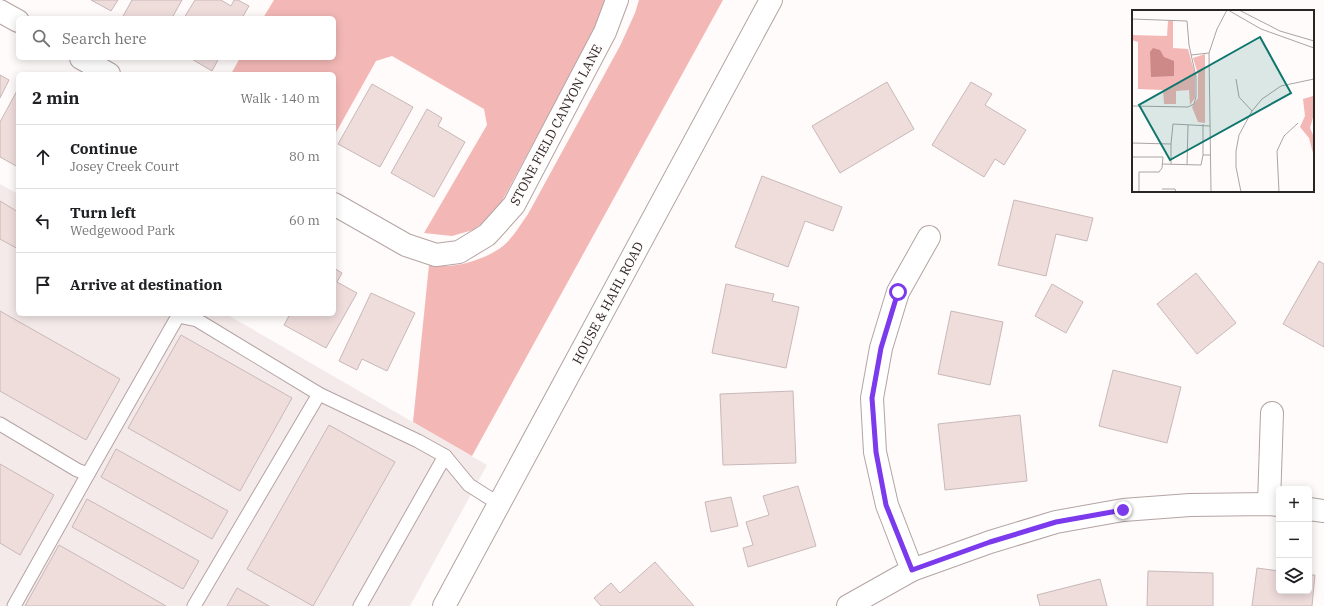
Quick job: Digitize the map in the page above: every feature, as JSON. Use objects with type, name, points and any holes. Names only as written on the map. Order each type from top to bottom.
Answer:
[{"type":"street","name":"STONE FIELD CANYON LANE","points":[[336,205],[406,245],[436,255],[459,252],[487,235],[514,205],[605,32],[617,0]]},
{"type":"street","name":"HOUSE & HAHL ROAD","points":[[444,606],[771,0]]},
{"type":"street","points":[[0,11],[16,20]]},
{"type":"street","points":[[84,60],[106,72]]},
{"type":"street","points":[[912,570],[886,505],[876,452],[872,398],[881,348],[898,292],[929,237]]},
{"type":"street","points":[[848,606],[912,570],[990,542],[1056,522],[1123,510],[1190,505],[1274,504],[1272,413]]},
{"type":"street","points":[[1312,509],[1324,511]]},
{"type":"lane","points":[[14,606],[178,316],[197,320],[319,394],[418,441],[445,456],[469,485],[499,504]]},
{"type":"lane","points":[[194,606],[319,394]]},
{"type":"lane","points":[[0,424],[77,470],[88,474]]},
{"type":"lane","points":[[360,606],[445,456]]},
{"type":"shaded area","points":[[274,0],[608,0],[589,40],[502,201],[490,218],[473,230],[452,236],[424,233],[487,125],[484,109],[392,56],[376,61],[336,132],[336,72],[232,72],[239,60],[336,60],[336,16],[264,16]]},
{"type":"shaded area","points":[[639,0],[723,0],[472,456],[413,422],[429,265],[448,266],[477,260],[491,254],[507,243],[528,214],[620,46],[635,13]]},
{"type":"shaded area","points":[[0,184],[16,193],[16,316],[229,316],[487,465],[410,606],[0,606]]},
{"type":"building","points":[[91,0],[118,0],[111,11]]},
{"type":"building","points":[[132,0],[182,0],[173,16],[123,16]]},
{"type":"building","points":[[195,0],[221,0],[231,6],[234,0],[238,0],[249,6],[243,16],[185,16]]},
{"type":"building","points":[[193,60],[218,60],[212,71]]},
{"type":"building","points":[[0,75],[9,80],[0,98]]},
{"type":"building","points":[[887,82],[914,129],[840,173],[812,126]]},
{"type":"building","points":[[971,82],[992,94],[985,105],[1026,130],[1004,165],[995,159],[984,177],[932,145]]},
{"type":"building","points":[[372,84],[413,107],[380,167],[338,144]]},
{"type":"building","points":[[16,93],[16,166],[0,157],[0,122]]},
{"type":"building","points":[[427,109],[442,118],[438,126],[465,142],[434,197],[391,173]]},
{"type":"building","points":[[762,176],[842,207],[833,231],[805,221],[788,267],[735,247]]},
{"type":"building","points":[[1014,200],[1093,218],[1087,241],[1056,234],[1046,276],[998,265]]},
{"type":"building","points":[[0,201],[16,211],[16,248],[0,239]]},
{"type":"building","points":[[1319,261],[1324,264],[1324,347],[1283,324]]},
{"type":"building","points":[[336,269],[342,273],[337,282],[357,293],[326,348],[284,325],[289,316],[336,316]]},
{"type":"building","points":[[1196,273],[1236,323],[1197,354],[1157,304]]},
{"type":"building","points":[[726,284],[774,294],[772,301],[799,307],[786,368],[712,353]]},
{"type":"building","points":[[1052,284],[1083,302],[1066,333],[1035,316]]},
{"type":"building","points":[[371,293],[415,313],[387,371],[362,359],[357,370],[339,361]]},
{"type":"building","points":[[0,311],[120,379],[86,440],[0,391]]},
{"type":"building","points":[[951,311],[1003,322],[990,385],[938,374]]},
{"type":"building","points":[[181,335],[292,398],[240,491],[128,428]]},
{"type":"building","points":[[1113,370],[1181,387],[1167,443],[1099,426]]},
{"type":"building","points":[[793,391],[796,463],[723,465],[720,394]]},
{"type":"building","points":[[1020,415],[1027,481],[945,490],[938,424]]},
{"type":"building","points":[[329,425],[395,462],[313,606],[247,569]]},
{"type":"building","points":[[116,449],[228,511],[212,539],[101,477]]},
{"type":"building","points":[[0,464],[54,495],[20,555],[0,543]]},
{"type":"building","points":[[798,486],[816,546],[748,567],[743,548],[753,545],[746,522],[769,515],[763,496]]},
{"type":"building","points":[[731,497],[738,526],[711,532],[705,502]]},
{"type":"building","points":[[87,499],[199,561],[183,589],[72,527]]},
{"type":"building","points":[[59,545],[166,606],[25,606]]},
{"type":"building","points":[[655,562],[694,606],[601,606],[594,598],[611,583],[620,593]]},
{"type":"building","points":[[1257,568],[1276,571],[1276,594],[1312,594],[1312,575],[1315,575],[1312,606],[1252,606]]},
{"type":"building","points":[[1148,571],[1213,573],[1213,606],[1147,606]]},
{"type":"building","points":[[1100,579],[1107,606],[1040,606],[1037,595]]},
{"type":"building","points":[[237,588],[269,606],[227,606]]},
{"type":"route","points":[[898,292],[881,348],[872,398],[876,452],[886,505],[912,570],[990,542],[1056,522],[1123,510]]}]
